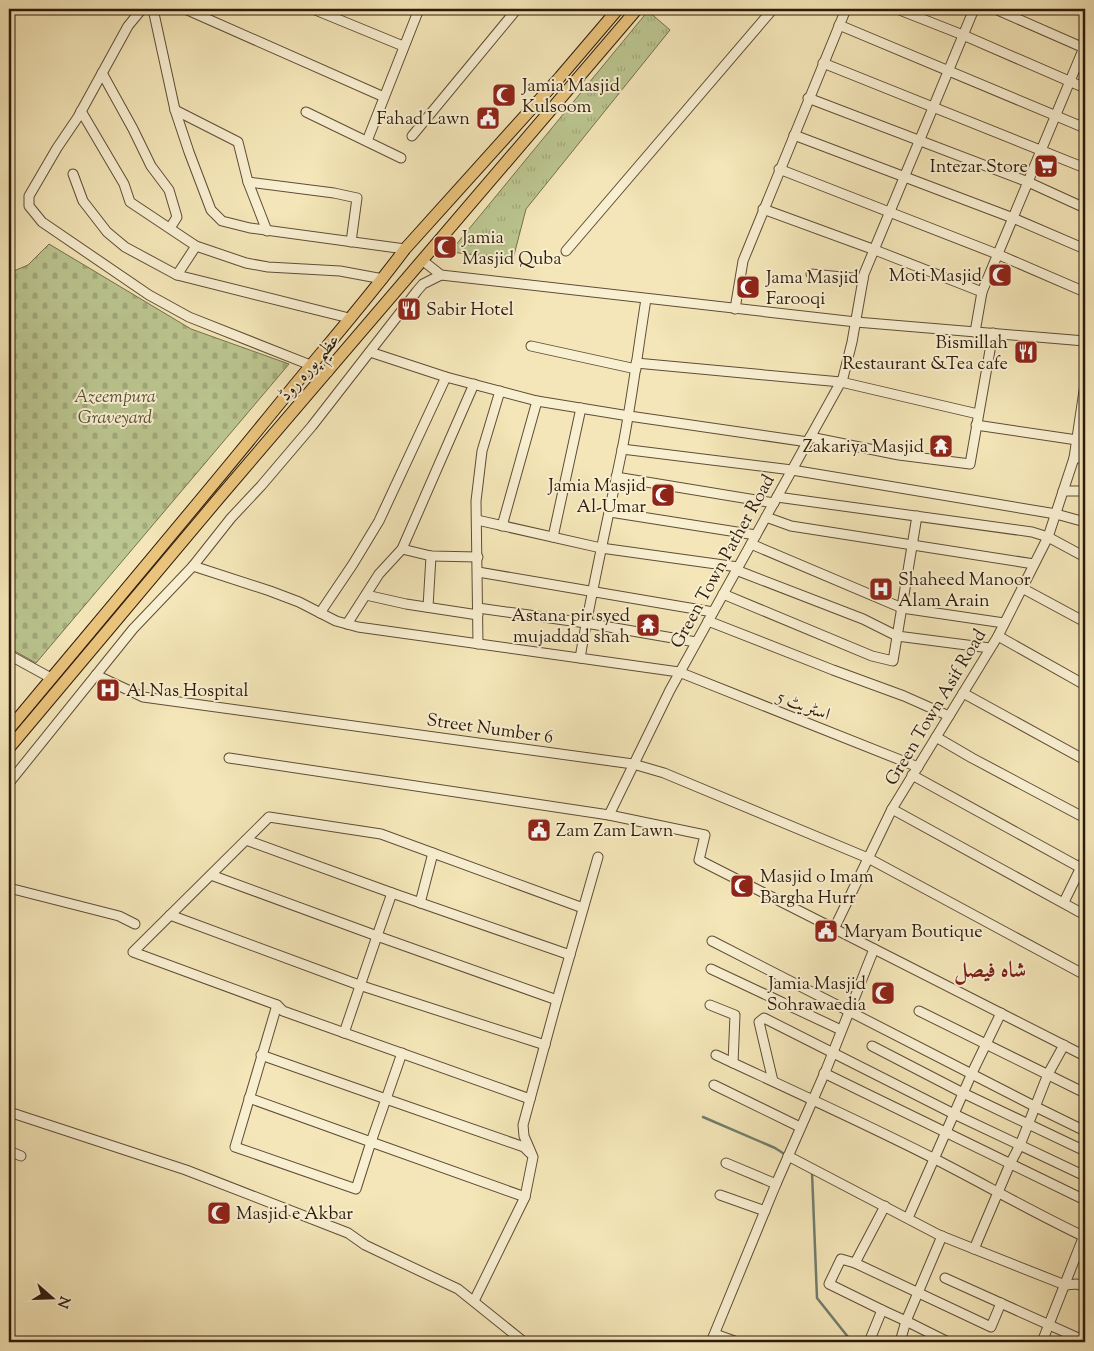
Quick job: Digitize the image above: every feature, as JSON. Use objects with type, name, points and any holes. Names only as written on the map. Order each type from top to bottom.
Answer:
[{"type":"main road","name":"عظیم پورہ روڈ","points":[[9,729],[383,279],[405,248],[560,77],[618,9]]},
{"type":"main road","name":"عظیم پورہ روڈ","points":[[9,748],[637,9]]},
{"type":"street","points":[[142,9],[128,26],[81,111],[29,196],[30,206],[42,222],[149,295],[189,317],[328,372]]},
{"type":"street","points":[[153,9],[175,110],[188,152],[211,210],[222,221],[267,231],[405,248]]},
{"type":"street","points":[[185,9],[384,97]]},
{"type":"street","points":[[313,9],[403,46]]},
{"type":"street","points":[[367,141],[419,9]]},
{"type":"street","points":[[412,136],[517,9]]},
{"type":"street","points":[[566,251],[773,9]]},
{"type":"street","points":[[735,309],[743,261],[808,98],[846,9]]},
{"type":"street","points":[[897,9],[963,35],[1085,88]]},
{"type":"street","name":"Green Town Pather Road","points":[[609,815],[696,642],[841,382],[852,342],[863,279],[974,9]]},
{"type":"street","points":[[975,332],[982,292],[1056,115],[1071,82],[1081,66],[1085,47],[995,9]]},
{"type":"street","points":[[839,25],[1085,128]]},
{"type":"street","points":[[823,63],[1085,168]]},
{"type":"street","points":[[102,73],[133,129],[150,166],[169,190],[177,217],[170,228]]},
{"type":"street","points":[[808,98],[1028,182],[1085,208]]},
{"type":"street","points":[[175,110],[238,142],[248,182],[267,231]]},
{"type":"street","points":[[81,111],[124,184],[130,202],[196,246],[246,263],[268,267],[340,270],[383,279]]},
{"type":"street","points":[[306,112],[402,158]]},
{"type":"street","points":[[794,135],[1012,218],[1085,248]]},
{"type":"street","points":[[779,169],[997,254],[1085,292]]},
{"type":"street","points":[[73,174],[83,201],[107,232],[125,247],[177,275],[349,318]]},
{"type":"street","points":[[248,182],[334,193],[357,198],[351,242]]},
{"type":"street","points":[[763,209],[982,292]]},
{"type":"street","points":[[177,275],[196,246]]},
{"type":"street","points":[[422,260],[441,276]]},
{"type":"street","points":[[811,274],[863,279]]},
{"type":"street","points":[[9,783],[133,630],[192,566],[231,518],[312,426],[417,291],[423,284],[441,276],[856,322],[1085,341]]},
{"type":"street","points":[[580,658],[622,449],[646,299]]},
{"type":"street","points":[[370,352],[446,377],[537,401],[628,416],[809,439],[900,455],[970,464],[993,333]]},
{"type":"street","points":[[531,346],[636,366],[841,382],[978,414]]},
{"type":"street","points":[[320,613],[353,564],[378,521],[446,377]]},
{"type":"street","points":[[347,624],[379,574],[402,549],[474,384]]},
{"type":"street","name":"Green Town Asif Road","points":[[834,929],[892,808],[998,636],[1048,536],[1074,458],[1082,419],[1085,384]]},
{"type":"street","points":[[478,644],[476,501],[482,451],[500,391]]},
{"type":"street","points":[[502,526],[537,401]]},
{"type":"street","points":[[553,537],[581,408]]},
{"type":"street","points":[[976,425],[1077,440]]},
{"type":"street","points":[[622,449],[792,470],[1056,514],[1085,522]]},
{"type":"street","points":[[1074,458],[1085,458]]},
{"type":"street","points":[[616,477],[775,500],[917,516],[1032,532],[1048,536],[1085,557]]},
{"type":"street","points":[[1064,491],[1085,491]]},
{"type":"street","points":[[610,512],[756,535]]},
{"type":"street","points":[[723,594],[865,653],[893,661],[917,516]]},
{"type":"street","points":[[766,517],[791,526],[1034,564]]},
{"type":"street","points":[[477,520],[601,548],[737,568],[863,619],[897,636],[990,648]]},
{"type":"street","points":[[751,544],[902,608],[1004,623]]},
{"type":"street","points":[[402,549],[431,556],[478,557]]},
{"type":"street","points":[[428,607],[431,556]]},
{"type":"street","name":"اسٹریٹ 5","points":[[192,566],[270,591],[299,602],[336,621],[347,624],[680,672],[918,767]]},
{"type":"street","points":[[478,572],[713,612]]},
{"type":"street","points":[[1022,588],[1085,622]]},
{"type":"street","points":[[366,595],[428,607],[586,623],[696,642]]},
{"type":"street","points":[[708,621],[904,696],[949,716]]},
{"type":"street","points":[[998,636],[1085,685]]},
{"type":"street","points":[[9,655],[51,678]]},
{"type":"street","name":"Street Number 6","points":[[96,675],[144,697],[633,764],[664,773],[868,858],[1085,975]]},
{"type":"street","points":[[963,693],[1085,760]]},
{"type":"street","points":[[936,737],[1085,818]]},
{"type":"street","points":[[229,758],[609,815],[704,835],[699,860],[1085,1056]]},
{"type":"street","points":[[912,775],[1081,868]]},
{"type":"street","points":[[892,808],[1085,915]]},
{"type":"street","points":[[530,1100],[283,1010],[276,1005],[133,952],[269,818],[381,834],[583,908]]},
{"type":"street","points":[[246,840],[420,903],[570,954]]},
{"type":"street","points":[[420,903],[433,853]]},
{"type":"street","points":[[474,1301],[526,1197],[533,1157],[524,1136],[524,1125],[556,1000],[598,857]]},
{"type":"street","points":[[1064,902],[1085,859]]},
{"type":"street","points":[[211,874],[556,1000]]},
{"type":"street","points":[[9,888],[119,916],[135,924]]},
{"type":"street","points":[[344,1032],[392,893]]},
{"type":"street","points":[[170,915],[359,985],[545,1045]]},
{"type":"street","points":[[712,941],[1036,1108],[1085,1131]]},
{"type":"street","points":[[737,1342],[713,1338],[874,949]]},
{"type":"street","points":[[711,969],[841,1030]]},
{"type":"street","points":[[276,1005],[235,1147],[356,1190],[402,1053]]},
{"type":"street","points":[[710,1005],[735,1015],[734,1063]]},
{"type":"street","points":[[919,1010],[1085,1093]]},
{"type":"street","points":[[908,1218],[963,1093],[1001,1013]]},
{"type":"street","points":[[773,1081],[759,1022],[764,1018],[954,1114],[1085,1176]]},
{"type":"street","points":[[974,1249],[1036,1108],[1048,1074],[1064,1045]]},
{"type":"street","points":[[872,1046],[963,1093],[1085,1151]]},
{"type":"street","points":[[716,1055],[812,1099],[1085,1236],[1042,1342]]},
{"type":"street","points":[[261,1056],[524,1147],[533,1157]]},
{"type":"street","points":[[824,1073],[1085,1200]]},
{"type":"street","points":[[714,1085],[800,1127]]},
{"type":"street","points":[[249,1098],[526,1197]]},
{"type":"street","points":[[9,1112],[186,1170],[348,1233],[365,1245],[458,1289],[524,1342]]},
{"type":"street","points":[[9,1151],[21,1156]]},
{"type":"street","points":[[788,1156],[942,1236],[1065,1284],[1077,1284],[1085,1287]]},
{"type":"street","points":[[726,1162],[776,1184]]},
{"type":"street","points":[[720,1195],[765,1211]]},
{"type":"street","points":[[855,1263],[885,1206]]},
{"type":"street","points":[[900,1342],[917,1292],[942,1236]]},
{"type":"street","points":[[948,1342],[829,1284],[841,1259],[855,1263],[991,1327],[1001,1303]]},
{"type":"street","points":[[945,1278],[1085,1341]]},
{"type":"street","points":[[869,1342],[882,1310]]},
{"type":"green space","points":[[648,11],[670,30],[526,209],[513,259],[450,252]]},
{"type":"green space","name":"Azeempura Graveyard","points":[[49,244],[191,329],[289,364],[36,663],[9,648],[9,273],[28,265]]},
{"type":"waterway","points":[[703,1117],[775,1148],[786,1155]]},
{"type":"waterway","points":[[812,1172],[817,1298],[852,1342]]},
{"type":"place","name":"Jamia Masjid Kulsoom","points":[[504,95]]},
{"type":"place","name":"Fahad Lawn","points":[[488,118]]},
{"type":"place","name":"Intezar Store","points":[[1046,166]]},
{"type":"place","name":"Jamia Masjid Quba","points":[[445,247]]},
{"type":"place","name":"Moti Masjid","points":[[1000,275]]},
{"type":"place","name":"Jama Masjid Farooqi","points":[[748,287]]},
{"type":"place","name":"Sabir Hotel","points":[[409,309]]},
{"type":"place","name":"Bismillah Restaurant &Tea cafe","points":[[1026,352]]},
{"type":"place","name":"Zakariya Masjid","points":[[941,446]]},
{"type":"place","name":"Jamia Masjid Al-Umar","points":[[663,495]]},
{"type":"place","name":"Shaheed Manoor Alam Arain","points":[[881,589]]},
{"type":"place","name":"Astana pir syed mujaddad shah","points":[[648,625]]},
{"type":"place","name":"Al Nas Hospital","points":[[108,690]]},
{"type":"place","name":"Zam Zam Lawn","points":[[539,830]]},
{"type":"place","name":"Masjid o Imam Bargha Hurr","points":[[742,886]]},
{"type":"place","name":"Maryam Boutique","points":[[826,931]]},
{"type":"place","name":"Jamia Masjid Sohrawaedia","points":[[883,993]]},
{"type":"place","name":"Masjid e Akbar","points":[[219,1213]]},
{"type":"district","name":"شاہ فیصل","points":[[990,969]]}]
